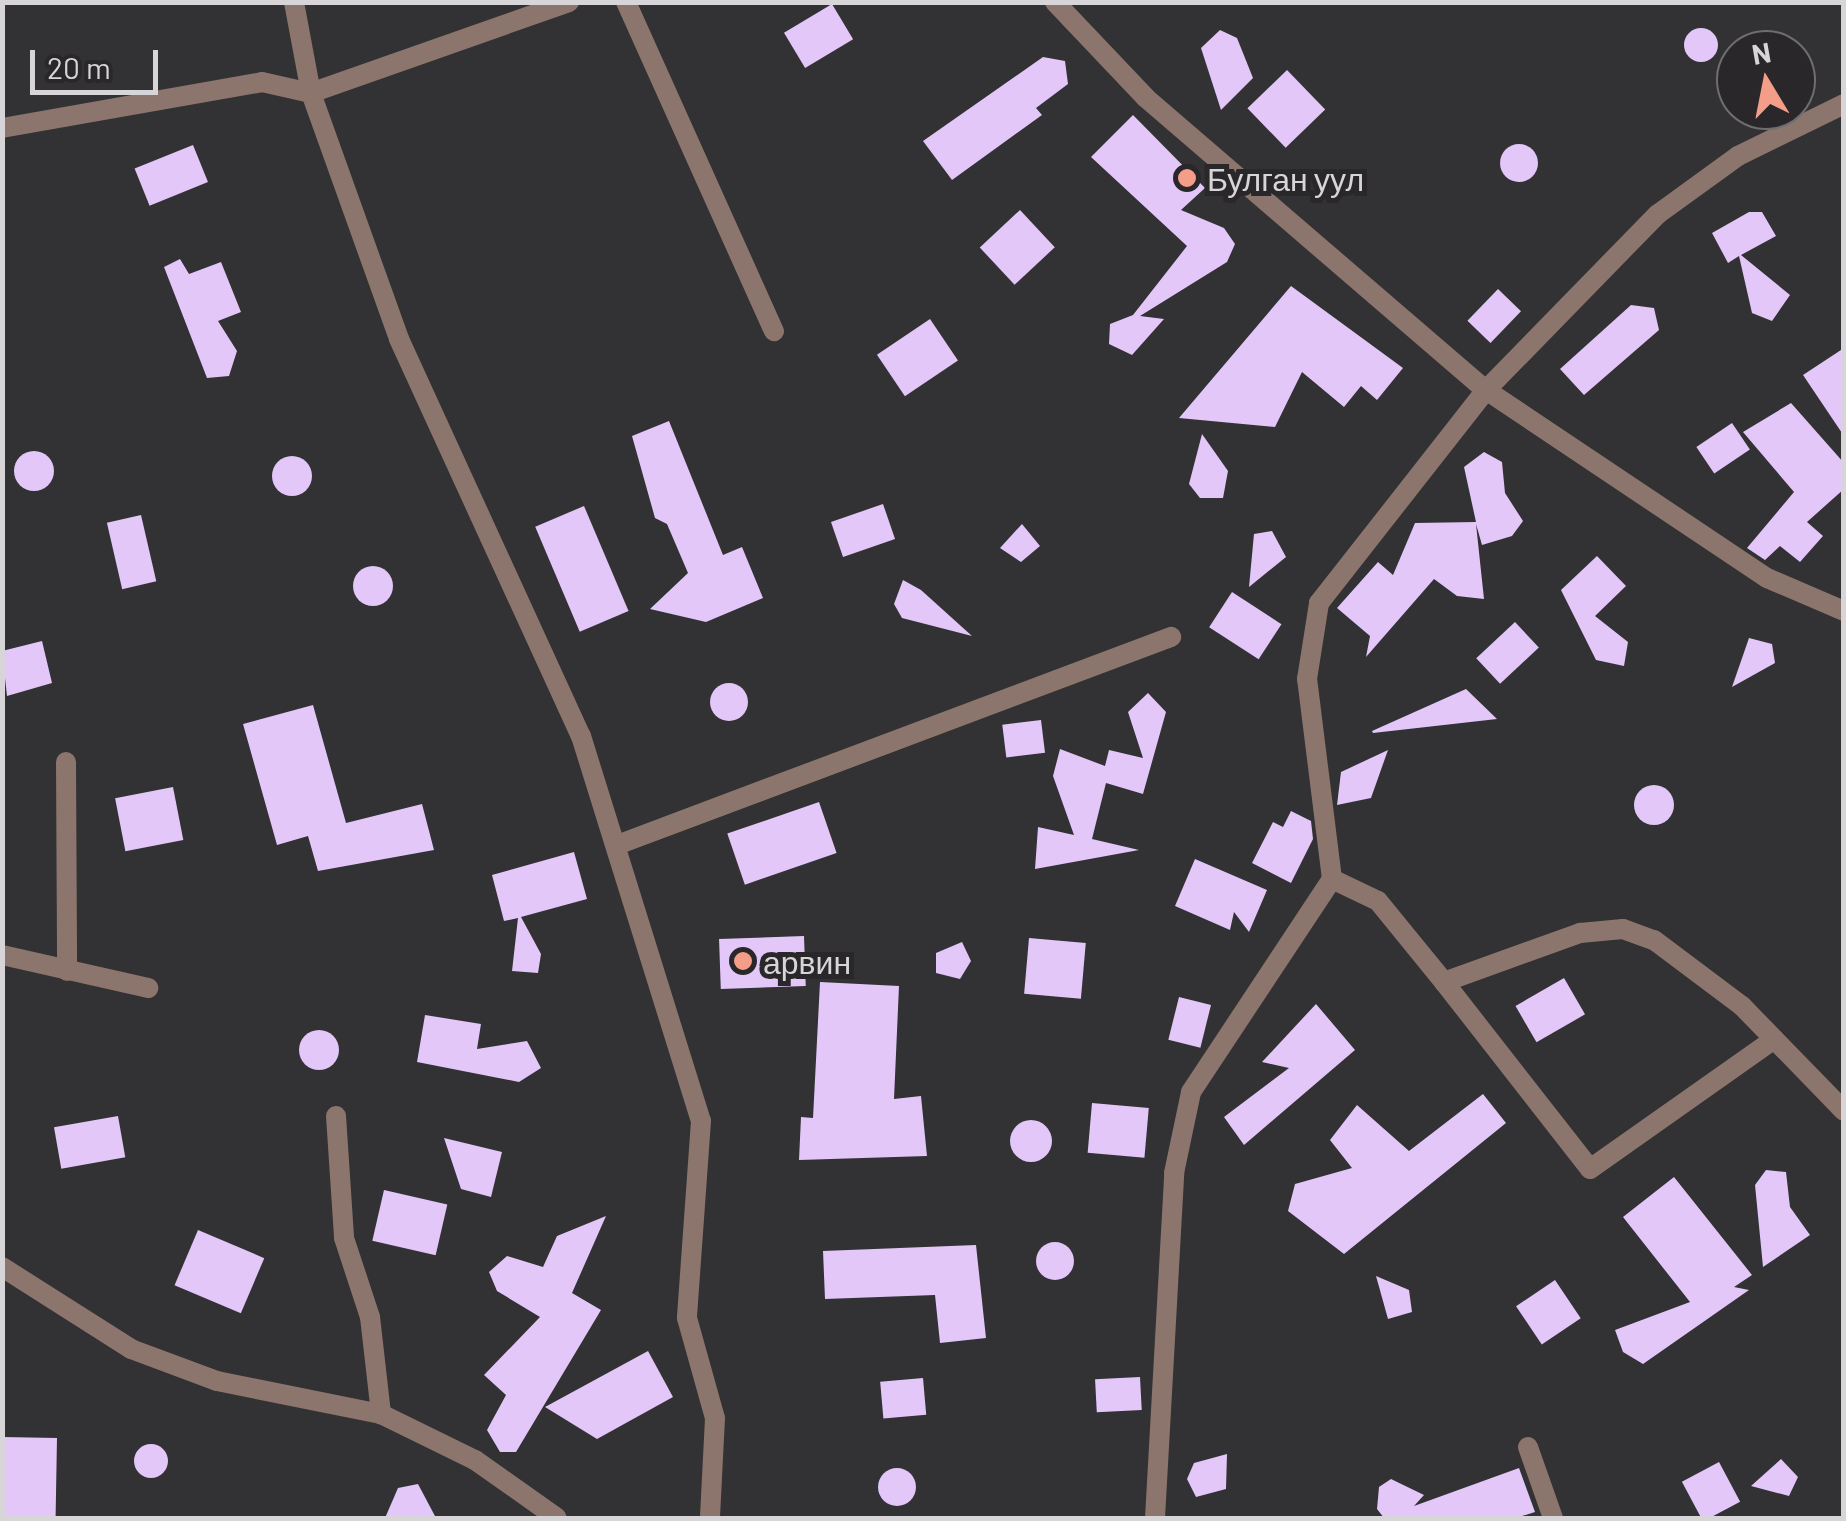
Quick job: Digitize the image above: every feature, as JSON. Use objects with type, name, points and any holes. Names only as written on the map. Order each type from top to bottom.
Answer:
[{"type":"street","points":[[294,2],[311,93],[400,339],[581,736],[618,845],[671,1047],[701,1122],[687,1318],[714,1418],[710,1518]]},
{"type":"street","points":[[2,128],[262,82],[311,93],[569,2]]},
{"type":"street","points":[[626,2],[774,331]]},
{"type":"street","points":[[1056,2],[1146,98],[1486,390],[1767,578],[1844,611]]},
{"type":"street","points":[[1155,1518],[1174,1173],[1191,1092],[1332,879],[1307,679],[1319,603],[1486,390],[1658,214],[1738,156],[1844,104]]},
{"type":"street","points":[[618,845],[1171,638]]},
{"type":"street","points":[[66,762],[67,971]]},
{"type":"street","points":[[1332,879],[1378,900],[1590,1169],[1774,1039]]},
{"type":"street","points":[[1444,982],[1504,954],[1623,929],[1677,954],[1774,1039],[1844,1111]]},
{"type":"street","points":[[2,956],[148,988]]},
{"type":"street","points":[[336,1116],[344,1238],[370,1317],[381,1414]]},
{"type":"street","points":[[2,1267],[131,1349],[217,1381],[381,1414],[475,1460],[557,1518]]},
{"type":"street","points":[[1528,1447],[1553,1518]]},
{"type":"building","points":[[832,4],[853,39],[805,68],[784,33]]},
{"type":"building","points":[[1701,28],[1713,33],[1713,57],[1701,62],[1689,57],[1684,45],[1689,33]]},
{"type":"building","points":[[1220,30],[1237,38],[1253,78],[1221,110],[1201,48]]},
{"type":"building","points":[[1043,57],[1065,61],[1068,84],[1036,108],[1042,115],[952,180],[923,141]]},
{"type":"building","points":[[1287,70],[1325,110],[1286,148],[1247,108]]},
{"type":"building","points":[[1133,115],[1205,188],[1181,210],[1224,228],[1235,244],[1227,262],[1140,316],[1164,319],[1132,355],[1109,344],[1110,324],[1133,315],[1187,246],[1091,157]]},
{"type":"building","points":[[1519,144],[1533,149],[1538,163],[1533,177],[1519,182],[1505,177],[1500,163],[1505,149]]},
{"type":"building","points":[[193,145],[208,182],[150,206],[135,169]]},
{"type":"building","points":[[1020,210],[1055,247],[1015,285],[980,248]]},
{"type":"building","points":[[1749,212],[1762,212],[1776,236],[1741,255],[1790,295],[1772,321],[1752,313],[1739,256],[1728,263],[1712,233]]},
{"type":"building","points":[[180,259],[189,274],[221,262],[241,312],[218,321],[237,351],[229,376],[207,378],[164,267]]},
{"type":"building","points":[[1291,286],[1403,368],[1377,400],[1361,386],[1344,407],[1302,372],[1275,427],[1179,418]]},
{"type":"building","points":[[1498,289],[1521,311],[1490,343],[1467,321]]},
{"type":"building","points":[[1631,305],[1654,308],[1659,330],[1584,395],[1560,369]]},
{"type":"building","points":[[930,319],[958,360],[905,396],[877,355]]},
{"type":"building","points":[[1844,348],[1844,436],[1803,375]]},
{"type":"building","points":[[1791,403],[1844,463],[1844,489],[1807,522],[1823,536],[1800,562],[1780,546],[1765,560],[1747,548],[1794,492],[1743,432]]},
{"type":"building","points":[[669,421],[723,555],[742,547],[763,598],[706,622],[650,609],[688,573],[667,524],[655,518],[632,436]]},
{"type":"building","points":[[1732,423],[1750,450],[1714,474],[1696,447]]},
{"type":"building","points":[[1202,434],[1228,471],[1223,498],[1200,498],[1189,484]]},
{"type":"building","points":[[34,451],[48,457],[54,471],[48,485],[34,491],[20,485],[14,471],[20,457]]},
{"type":"building","points":[[1484,452],[1502,462],[1505,493],[1523,521],[1512,536],[1482,545],[1476,524],[1484,599],[1457,596],[1434,579],[1366,657],[1370,636],[1337,608],[1378,562],[1393,575],[1415,523],[1476,522],[1464,467]]},
{"type":"building","points":[[292,456],[306,462],[312,476],[306,490],[292,496],[278,490],[272,476],[278,462]]},
{"type":"building","points":[[883,504],[895,539],[843,557],[831,522]]},
{"type":"building","points":[[584,506],[629,611],[580,632],[535,527]]},
{"type":"building","points":[[141,515],[156,581],[122,589],[107,523]]},
{"type":"building","points":[[1022,524],[1040,546],[1021,562],[1000,548]]},
{"type":"building","points":[[1272,531],[1286,557],[1249,587],[1254,534]]},
{"type":"building","points":[[1597,556],[1626,586],[1595,616],[1628,642],[1624,666],[1596,660],[1561,590]]},
{"type":"building","points":[[373,566],[387,572],[393,586],[387,600],[373,606],[359,600],[353,586],[359,572]]},
{"type":"building","points":[[903,580],[921,590],[972,636],[902,618],[894,604]]},
{"type":"building","points":[[1232,592],[1281,624],[1259,659],[1209,627]]},
{"type":"building","points":[[1515,622],[1539,648],[1500,684],[1476,658]]},
{"type":"building","points":[[1749,638],[1772,644],[1775,663],[1732,687]]},
{"type":"building","points":[[42,641],[52,683],[7,696],[2,651]]},
{"type":"building","points":[[729,683],[742,689],[748,702],[742,715],[729,721],[716,715],[710,702],[716,689]]},
{"type":"building","points":[[1466,689],[1497,719],[1372,731]]},
{"type":"building","points":[[1148,693],[1166,712],[1143,794],[1106,783],[1092,839],[1139,850],[1035,869],[1038,827],[1074,835],[1053,776],[1060,749],[1105,766],[1109,750],[1143,758],[1128,712]]},
{"type":"building","points":[[313,705],[346,823],[422,804],[434,850],[318,871],[308,836],[277,845],[243,724]]},
{"type":"building","points":[[1041,720],[1045,753],[1006,758],[1002,725]]},
{"type":"building","points":[[1388,750],[1371,798],[1337,805],[1341,772]]},
{"type":"building","points":[[1654,785],[1668,791],[1674,805],[1668,819],[1654,825],[1640,819],[1634,805],[1640,791]]},
{"type":"building","points":[[173,787],[183,840],[125,851],[115,798]]},
{"type":"building","points":[[819,802],[837,853],[745,885],[727,834]]},
{"type":"building","points":[[1291,811],[1311,821],[1313,839],[1291,883],[1252,863],[1273,822],[1283,827]]},
{"type":"building","points":[[574,852],[587,899],[521,917],[541,954],[538,973],[512,971],[518,918],[504,921],[492,875]]},
{"type":"building","points":[[1195,859],[1267,890],[1249,932],[1234,912],[1230,930],[1175,906]]},
{"type":"building","points":[[804,936],[806,986],[721,989],[719,939]]},
{"type":"building","points":[[1029,938],[1086,943],[1081,999],[1024,994]]},
{"type":"building","points":[[962,942],[971,961],[960,979],[936,973],[936,953]]},
{"type":"building","points":[[1564,978],[1585,1014],[1537,1042],[1516,1006]]},
{"type":"building","points":[[820,982],[899,986],[894,1099],[921,1096],[927,1156],[799,1160],[801,1117],[813,1118]]},
{"type":"building","points":[[1179,997],[1211,1005],[1200,1048],[1168,1040]]},
{"type":"building","points":[[1316,1004],[1355,1050],[1244,1145],[1224,1117],[1289,1068],[1262,1062]]},
{"type":"building","points":[[425,1015],[481,1024],[477,1049],[527,1041],[541,1068],[519,1082],[417,1062]]},
{"type":"building","points":[[319,1030],[333,1036],[339,1050],[333,1064],[319,1070],[305,1064],[299,1050],[305,1036]]},
{"type":"building","points":[[1483,1094],[1506,1123],[1344,1254],[1288,1211],[1295,1184],[1352,1168],[1330,1140],[1357,1105],[1409,1151]]},
{"type":"building","points":[[1092,1103],[1149,1108],[1144,1158],[1088,1153]]},
{"type":"building","points":[[118,1116],[125,1157],[61,1169],[54,1127]]},
{"type":"building","points":[[1031,1120],[1046,1126],[1052,1141],[1046,1156],[1031,1162],[1016,1156],[1010,1141],[1016,1126]]},
{"type":"building","points":[[444,1138],[502,1152],[491,1197],[461,1189]]},
{"type":"building","points":[[1766,1170],[1786,1172],[1790,1207],[1810,1235],[1763,1267],[1755,1185]]},
{"type":"building","points":[[1674,1177],[1752,1275],[1734,1287],[1749,1290],[1643,1364],[1623,1352],[1615,1330],[1690,1302],[1623,1217]]},
{"type":"building","points":[[384,1190],[447,1205],[436,1255],[372,1241]]},
{"type":"building","points":[[606,1216],[572,1293],[601,1310],[516,1452],[500,1452],[487,1430],[506,1395],[484,1375],[540,1317],[497,1291],[489,1272],[507,1256],[543,1267],[557,1236]]},
{"type":"building","points":[[198,1230],[264,1258],[241,1313],[175,1285]]},
{"type":"building","points":[[1055,1242],[1068,1248],[1074,1261],[1068,1274],[1055,1280],[1042,1274],[1036,1261],[1042,1248]]},
{"type":"building","points":[[976,1245],[986,1338],[940,1343],[935,1295],[825,1299],[823,1251]]},
{"type":"building","points":[[1376,1276],[1409,1290],[1412,1312],[1388,1319]]},
{"type":"building","points":[[1555,1280],[1581,1318],[1542,1344],[1516,1306]]},
{"type":"building","points":[[648,1351],[673,1397],[597,1439],[545,1407]]},
{"type":"building","points":[[1140,1377],[1142,1410],[1097,1412],[1095,1379]]},
{"type":"building","points":[[923,1378],[926,1415],[883,1419],[880,1382]]},
{"type":"building","points":[[2,1437],[57,1438],[56,1518],[2,1518]]},
{"type":"building","points":[[151,1444],[163,1449],[168,1461],[163,1473],[151,1478],[139,1473],[134,1461],[139,1449]]},
{"type":"building","points":[[1227,1454],[1226,1489],[1196,1497],[1187,1479],[1194,1463]]},
{"type":"building","points":[[1781,1459],[1798,1477],[1789,1496],[1751,1486]]},
{"type":"building","points":[[1719,1462],[1740,1502],[1710,1518],[1701,1518],[1682,1482]]},
{"type":"building","points":[[897,1468],[911,1473],[916,1487],[911,1501],[897,1506],[883,1501],[878,1487],[883,1473]]},
{"type":"building","points":[[1519,1468],[1535,1512],[1516,1518],[1384,1518],[1377,1509],[1379,1487],[1391,1479],[1424,1495],[1414,1506]]},
{"type":"building","points":[[418,1484],[436,1518],[385,1518],[398,1488]]},
{"type":"place","name":"Булган уул","points":[[1187,178]]},
{"type":"place","name":"арвин","points":[[743,961]]}]
